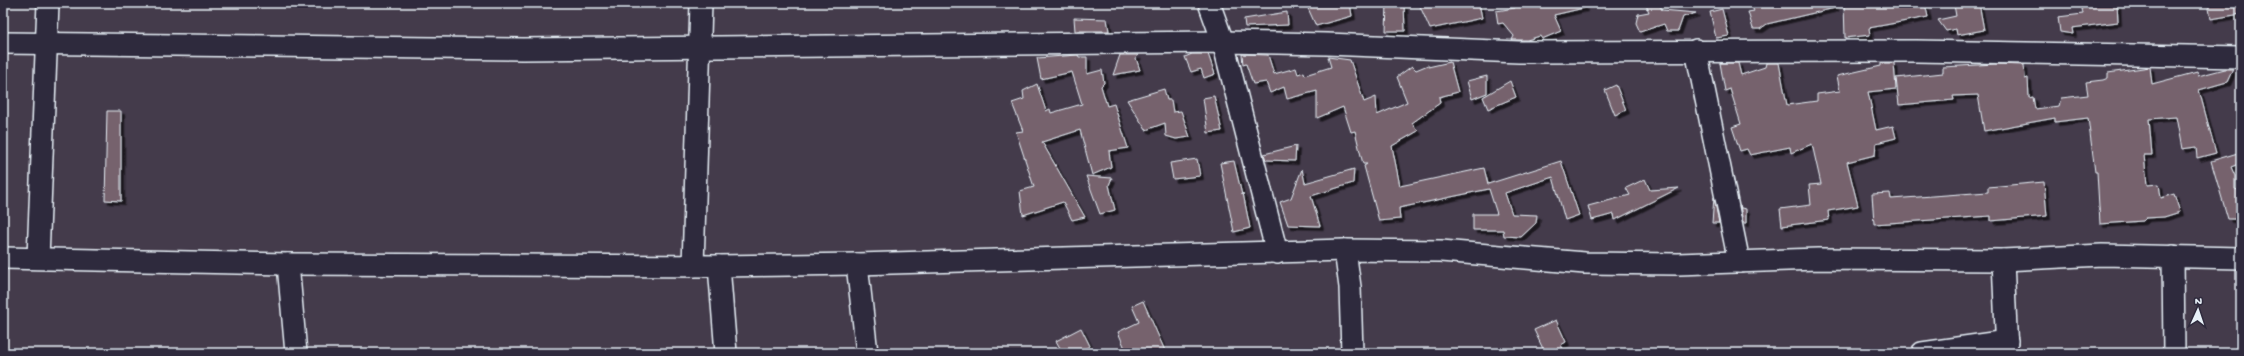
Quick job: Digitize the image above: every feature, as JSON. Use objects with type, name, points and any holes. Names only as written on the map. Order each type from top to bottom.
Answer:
[{"type":"street","points":[[38,258],[48,3]]},
{"type":"street","points":[[694,266],[701,3]]},
{"type":"street","points":[[1209,3],[1223,42],[1277,253]]},
{"type":"street","points":[[3,43],[523,49],[1223,42],[1327,44],[1519,52],[1696,50],[1916,51],[2241,57]]},
{"type":"street","points":[[1696,50],[1739,262]]},
{"type":"street","points":[[1345,250],[1350,287],[1352,353]]},
{"type":"street","points":[[3,258],[288,264],[694,266],[857,264],[1345,250],[1441,251],[1585,263],[1678,264],[1818,259],[2003,260],[2102,256],[2241,258]]},
{"type":"street","points":[[2173,256],[2174,353]]},
{"type":"street","points":[[1922,353],[2007,347],[2003,260]]},
{"type":"street","points":[[288,264],[296,353]]},
{"type":"street","points":[[857,264],[867,353]]},
{"type":"street","points":[[719,266],[726,353]]},
{"type":"building","points":[[1316,3],[1350,3],[1352,16],[1316,26],[1307,6]]},
{"type":"building","points":[[1479,3],[1482,18],[1430,29],[1419,4]]},
{"type":"building","points":[[1515,3],[1583,3],[1584,8],[1554,15],[1561,31],[1542,39],[1540,36],[1527,40],[1512,40],[1514,36],[1503,23],[1498,24],[1496,11],[1515,8]]},
{"type":"building","points":[[1645,3],[1659,3],[1662,10],[1696,13],[1683,17],[1678,31],[1667,31],[1664,24],[1640,32],[1636,23],[1638,14],[1649,12]]},
{"type":"building","points":[[1750,3],[1835,3],[1835,8],[1767,24],[1760,29],[1753,29],[1748,12],[1754,11]]},
{"type":"building","points":[[1844,3],[1925,3],[1928,17],[1869,28],[1870,35],[1845,38]]},
{"type":"building","points":[[1979,3],[1984,30],[1957,35],[1956,29],[1946,31],[1938,20],[1956,16],[1954,5]]},
{"type":"building","points":[[2081,3],[2117,3],[2118,22],[2072,28],[2073,34],[2060,32],[2058,17],[2083,14]]},
{"type":"building","points":[[2208,3],[2241,3],[2241,14],[2211,19]]},
{"type":"building","points":[[1387,4],[1404,4],[1405,31],[1386,31]]},
{"type":"building","points":[[1722,9],[1729,36],[1716,38],[1710,12]]},
{"type":"building","points":[[1287,12],[1288,25],[1245,27],[1244,19]]},
{"type":"building","points":[[1074,18],[1107,19],[1109,31],[1075,31]]},
{"type":"building","points":[[1192,54],[1208,54],[1215,74],[1204,78],[1201,69],[1191,72],[1185,57]]},
{"type":"building","points":[[1242,54],[1268,55],[1274,74],[1296,68],[1298,74],[1304,72],[1305,75],[1331,67],[1328,57],[1350,60],[1364,102],[1376,97],[1377,115],[1407,102],[1397,77],[1412,66],[1416,70],[1428,65],[1428,67],[1450,62],[1458,92],[1439,97],[1440,103],[1412,123],[1418,131],[1392,146],[1400,186],[1484,168],[1488,184],[1561,161],[1579,215],[1565,220],[1553,177],[1505,193],[1512,214],[1537,215],[1536,223],[1521,237],[1504,236],[1503,230],[1473,230],[1473,214],[1497,214],[1489,189],[1399,208],[1400,219],[1379,221],[1364,166],[1367,164],[1363,164],[1355,131],[1351,132],[1343,107],[1317,118],[1317,91],[1287,99],[1284,87],[1270,93],[1266,82],[1253,84],[1246,64],[1243,65]]},
{"type":"building","points":[[1078,55],[1079,57],[1087,57],[1087,74],[1102,70],[1104,83],[1101,86],[1107,106],[1114,104],[1128,148],[1109,151],[1111,167],[1092,175],[1080,130],[1042,142],[1085,217],[1072,220],[1063,202],[1023,215],[1020,191],[1034,187],[1016,132],[1023,131],[1012,103],[1024,99],[1023,91],[1037,84],[1046,111],[1050,109],[1051,113],[1082,104],[1072,72],[1041,79],[1037,58]]},
{"type":"building","points":[[1120,55],[1138,55],[1136,58],[1140,70],[1113,75]]},
{"type":"building","points":[[1720,63],[1738,63],[1741,75],[1765,67],[1766,63],[1779,63],[1787,105],[1817,101],[1817,94],[1840,91],[1837,76],[1881,66],[1881,63],[1894,63],[1896,89],[1868,92],[1876,130],[1893,126],[1896,138],[1876,143],[1875,155],[1847,162],[1858,206],[1828,211],[1829,220],[1782,226],[1780,209],[1811,205],[1809,185],[1821,184],[1812,144],[1791,153],[1790,147],[1750,155],[1747,149],[1740,151],[1732,127],[1741,124],[1730,89],[1725,91]]},
{"type":"building","points":[[1995,64],[2024,65],[2025,79],[2028,78],[2029,98],[2033,97],[2035,109],[2059,106],[2061,98],[2088,95],[2086,82],[2108,78],[2108,73],[2150,67],[2152,84],[2197,72],[2198,76],[2225,69],[2233,69],[2227,82],[2199,90],[2216,153],[2197,158],[2196,147],[2182,149],[2176,117],[2149,119],[2152,155],[2144,155],[2147,185],[2159,184],[2161,198],[2174,194],[2180,212],[2164,217],[2146,218],[2143,221],[2100,224],[2097,172],[2095,172],[2088,118],[2055,122],[2055,118],[1984,131],[1978,95],[1953,96],[1954,100],[1899,105],[1896,78],[1943,73],[1943,67]]},
{"type":"building","points":[[1487,76],[1487,93],[1472,99],[1467,81]]},
{"type":"building","points":[[1510,81],[1516,97],[1488,109],[1483,97]]},
{"type":"building","points":[[1616,85],[1626,110],[1615,115],[1605,90]]},
{"type":"building","points":[[1164,89],[1167,100],[1171,100],[1173,112],[1181,111],[1190,137],[1176,139],[1166,136],[1165,123],[1146,130],[1127,100]]},
{"type":"building","points":[[1214,96],[1222,131],[1208,133],[1203,98]]},
{"type":"building","points":[[107,111],[121,111],[121,201],[105,200]]},
{"type":"building","points":[[1296,146],[1295,161],[1266,160],[1264,154]]},
{"type":"building","points":[[2241,152],[2241,163],[2231,167],[2235,176],[2235,189],[2240,191],[2241,219],[2228,219],[2211,161]]},
{"type":"building","points":[[1197,159],[1200,176],[1173,179],[1170,163]]},
{"type":"building","points":[[1234,161],[1242,195],[1243,193],[1250,228],[1234,232],[1220,163]]},
{"type":"building","points":[[1302,169],[1305,183],[1354,169],[1353,183],[1311,196],[1320,226],[1288,225],[1280,202],[1291,198]]},
{"type":"building","points":[[1086,176],[1112,178],[1109,185],[1115,210],[1100,214]]},
{"type":"building","points":[[1645,179],[1650,190],[1679,188],[1615,220],[1614,214],[1592,220],[1588,206],[1630,195],[1626,188]]},
{"type":"building","points":[[2044,182],[2047,216],[1991,221],[1991,216],[1874,224],[1872,194],[1890,193],[1891,199],[1988,192],[1988,187]]},
{"type":"building","points":[[1714,197],[1719,223],[1712,223]]},
{"type":"building","points":[[1740,205],[1741,208],[1746,209],[1746,223],[1743,223]]},
{"type":"building","points":[[1143,301],[1166,353],[1127,353],[1118,332],[1139,322],[1132,306]]},
{"type":"building","points":[[1556,320],[1566,342],[1561,345],[1565,353],[1545,353],[1534,330]]},
{"type":"building","points":[[1081,328],[1090,346],[1078,353],[1063,353],[1056,341]]}]
